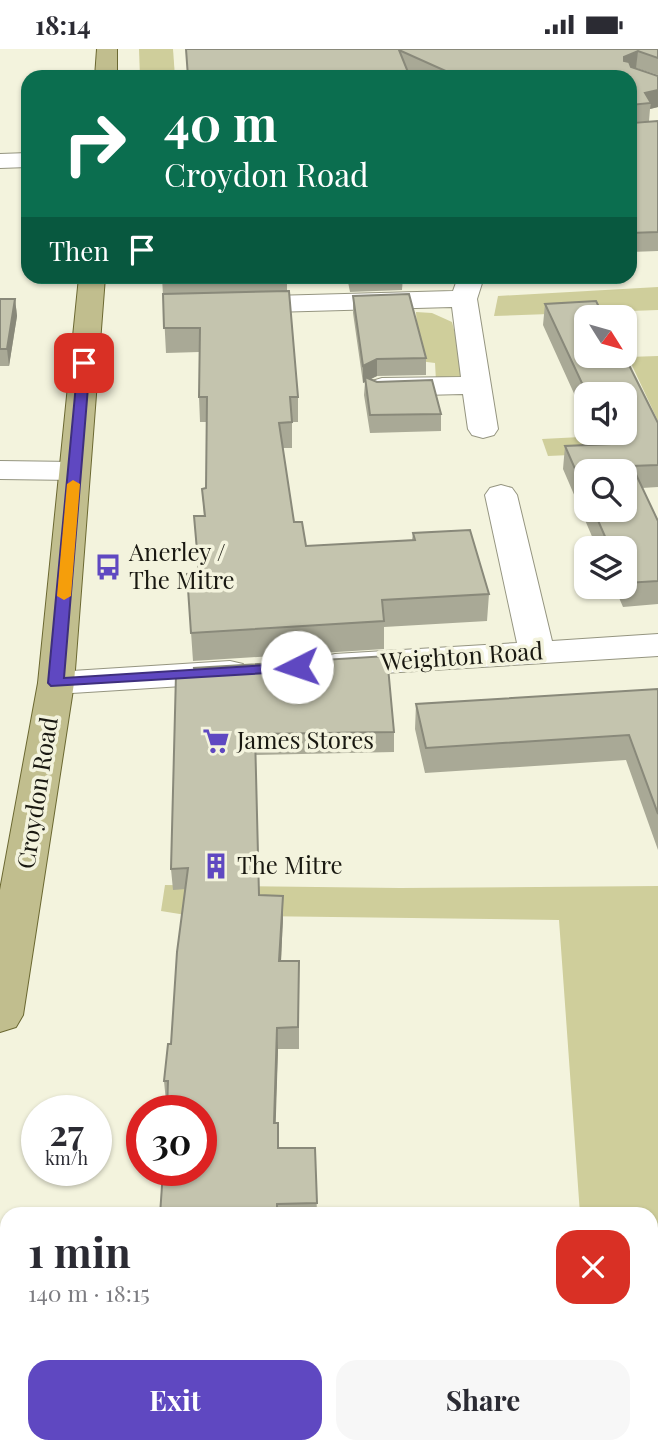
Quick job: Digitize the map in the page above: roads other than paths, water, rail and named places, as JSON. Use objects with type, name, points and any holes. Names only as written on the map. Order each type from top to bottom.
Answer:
[{"type":"main road","points":[[106,70],[107,49]]},
{"type":"main road","name":"Croydon Road","points":[[0,1014],[10,900],[56,683],[91,284]]},
{"type":"street","points":[[0,161],[21,160]]},
{"type":"street","points":[[209,306],[467,288],[483,429]]},
{"type":"street","points":[[377,388],[478,385]]},
{"type":"street","points":[[0,470],[74,471]]},
{"type":"street","points":[[501,495],[537,652]]},
{"type":"street","name":"Weighton Road","points":[[303,667],[658,645]]},
{"type":"street","points":[[56,683],[262,670]]},
{"type":"place","name":"Anerley / The Mitre","points":[[108,567]]},
{"type":"place","name":"James Stores","points":[[216,741]]},
{"type":"place","name":"The Mitre","points":[[216,866]]}]
